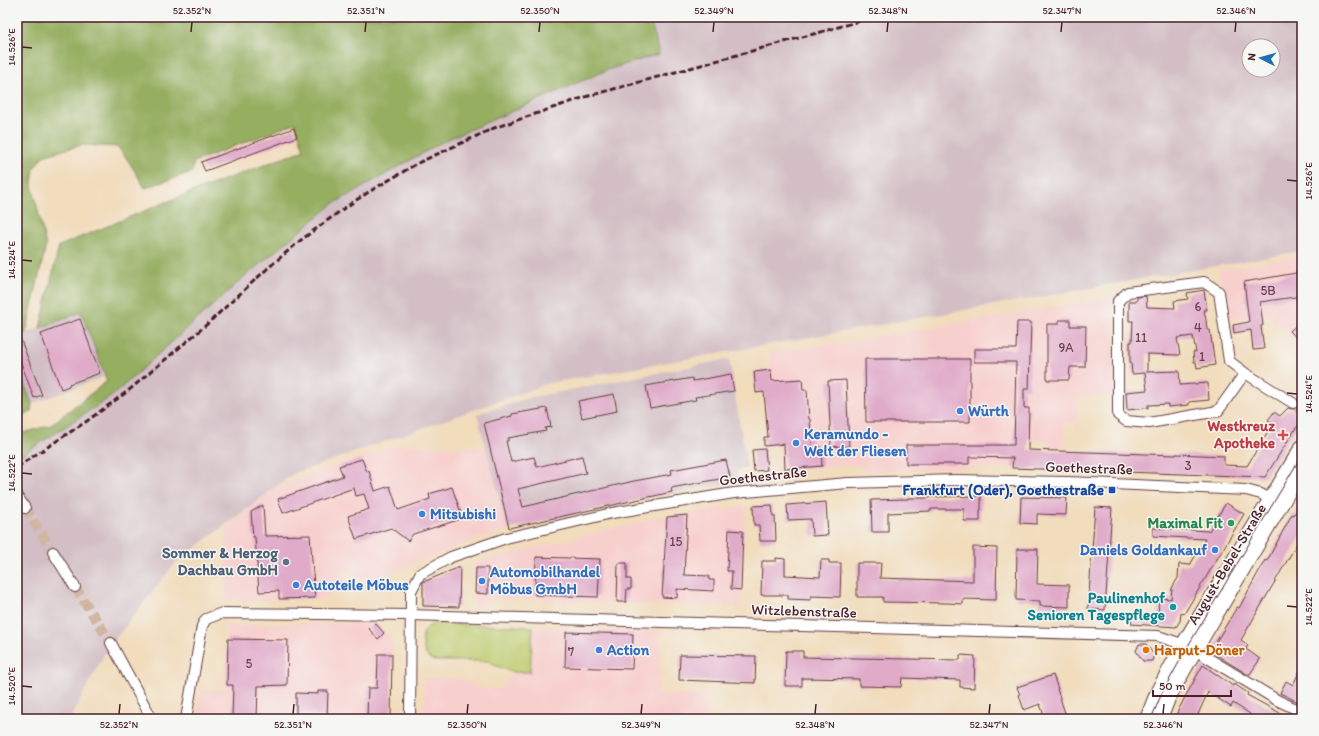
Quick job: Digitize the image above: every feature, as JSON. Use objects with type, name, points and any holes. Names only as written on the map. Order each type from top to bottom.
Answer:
[{"type":"street","points":[[1245,373],[1218,411],[1149,423],[1126,421],[1118,415],[1118,300],[1128,292],[1204,282],[1219,292],[1229,361],[1245,373],[1294,403]]},
{"type":"street","name":"August-Bebel-Straße","points":[[1146,719],[1158,691],[1189,647],[1276,503],[1302,447]]},
{"type":"street","name":"August-Bebel-Straße","points":[[1276,503],[1302,469]]},
{"type":"street","name":"Goethestraße","points":[[410,719],[410,591],[420,574],[451,557],[506,538],[604,515],[734,492],[848,483],[957,480],[1080,483],[1246,490],[1261,494],[1276,503]]},
{"type":"street","points":[[17,496],[25,508]]},
{"type":"street","points":[[53,552],[75,586]]},
{"type":"street","name":"Witzlebenstraße","points":[[186,719],[202,626],[206,619],[222,613],[410,615],[1158,636],[1189,647],[1277,700],[1302,712]]},
{"type":"street","points":[[111,643],[152,719]]},
{"type":"street","name":"August-Bebel-Straße","points":[[1160,719],[1189,647]]},
{"type":"shaded area","points":[[650,17],[1302,17],[1302,251],[549,383],[293,474],[176,562],[107,649],[70,719],[17,719],[17,458],[112,396],[244,277],[333,204],[444,141],[607,70],[659,54]]},
{"type":"shaded area","points":[[1302,256],[1302,349],[1269,314],[1227,320],[1219,270]]},
{"type":"shaded area","points":[[1112,297],[1115,396],[1077,396],[1077,423],[1064,423],[1064,448],[1051,447],[1044,441],[1013,441],[1012,467],[870,471],[855,465],[781,470],[769,352],[852,341]]},
{"type":"shaded area","points":[[81,312],[106,376],[32,404],[17,365],[17,337]]},
{"type":"shaded area","points":[[729,359],[747,468],[738,470],[738,475],[731,482],[638,500],[508,530],[477,414],[529,398]]},
{"type":"shaded area","points":[[399,445],[486,448],[508,530],[478,538],[373,580],[356,579],[345,566],[347,594],[316,598],[226,600],[225,528],[245,513],[241,502],[316,472]]},
{"type":"shaded area","points":[[745,506],[741,607],[484,599],[484,607],[474,607],[474,563],[666,516]]},
{"type":"shaded area","points":[[375,622],[392,642],[391,719],[197,719],[202,690],[226,690],[227,625]]},
{"type":"shaded area","points":[[533,627],[660,632],[658,694],[706,695],[705,719],[424,719],[424,678],[459,678],[484,689],[500,689],[514,672],[530,672]]},
{"type":"green space","points":[[17,17],[650,17],[659,54],[607,70],[444,141],[333,204],[244,277],[112,396],[17,458],[17,435],[51,425],[107,381],[81,312],[40,328],[59,246],[176,198],[304,150],[295,123],[194,162],[192,172],[145,188],[118,147],[81,145],[43,156],[34,168],[32,185],[46,245],[26,333],[17,337]]},
{"type":"green space","points":[[17,365],[32,404],[31,412],[17,418]]},
{"type":"green space","points":[[434,623],[533,627],[530,672],[514,672],[493,665],[490,661],[431,660],[425,652],[423,645],[423,634],[425,630]]},
{"type":"building","points":[[294,128],[297,137],[205,171],[201,162]]},
{"type":"building","points":[[1302,272],[1302,296],[1260,302],[1264,349],[1253,350],[1251,330],[1234,333],[1233,325],[1249,322],[1244,282]]},
{"type":"building","points":[[1204,290],[1207,310],[1204,310],[1207,330],[1210,330],[1215,365],[1197,368],[1196,362],[1194,362],[1193,352],[1196,352],[1193,336],[1177,338],[1180,355],[1147,354],[1147,372],[1179,371],[1180,385],[1208,383],[1209,400],[1189,402],[1189,405],[1168,407],[1168,404],[1148,405],[1148,408],[1127,410],[1126,392],[1147,390],[1145,373],[1132,374],[1130,362],[1130,342],[1132,342],[1133,321],[1129,321],[1129,301],[1137,301],[1137,297],[1146,296],[1147,307],[1175,308],[1174,301],[1188,299],[1187,293]]},
{"type":"building","points":[[80,319],[100,373],[69,384],[69,386],[61,389],[41,334]]},
{"type":"building","points":[[1059,320],[1070,320],[1070,326],[1086,326],[1085,367],[1070,367],[1069,380],[1047,380],[1047,324],[1059,324]]},
{"type":"building","points":[[1302,320],[1302,344],[1290,331]]},
{"type":"building","points":[[1017,322],[1031,322],[1029,389],[1024,389],[1024,408],[1029,408],[1028,450],[1224,456],[1224,465],[1247,466],[1273,423],[1268,420],[1274,412],[1280,416],[1288,408],[1296,409],[1299,404],[1298,399],[1302,395],[1302,422],[1296,428],[1265,477],[1012,468],[1013,458],[969,457],[969,464],[906,464],[906,445],[1014,445],[1016,362],[974,362],[974,349],[1016,349]]},
{"type":"building","points":[[17,330],[42,395],[34,398],[17,352]]},
{"type":"building","points":[[865,359],[970,359],[970,422],[866,422]]},
{"type":"building","points":[[771,370],[772,381],[802,379],[803,390],[807,390],[812,448],[821,447],[822,466],[785,469],[784,444],[764,446],[764,437],[768,437],[764,392],[756,393],[754,372]]},
{"type":"building","points":[[731,374],[734,391],[695,397],[696,400],[650,408],[646,386],[692,378],[693,381]]},
{"type":"building","points":[[846,380],[849,446],[831,447],[828,381]]},
{"type":"building","points":[[614,394],[617,411],[582,418],[578,401]]},
{"type":"building","points":[[547,408],[551,427],[545,428],[546,431],[508,438],[508,441],[506,441],[511,462],[534,457],[537,467],[582,456],[586,473],[518,489],[523,507],[634,481],[672,474],[671,470],[726,460],[730,477],[671,488],[672,492],[509,528],[484,423],[512,416],[512,414]]},
{"type":"building","points":[[765,449],[767,470],[754,471],[752,450]]},
{"type":"building","points":[[362,459],[367,472],[369,471],[375,491],[390,486],[398,510],[430,499],[429,494],[452,487],[461,513],[458,520],[413,534],[408,541],[391,528],[356,539],[348,516],[369,509],[364,494],[356,496],[354,488],[283,513],[278,499],[343,476],[339,466]]},
{"type":"building","points":[[981,496],[980,521],[964,521],[964,509],[931,509],[931,511],[888,513],[888,532],[872,532],[871,500]]},
{"type":"building","points":[[1021,497],[1067,498],[1066,515],[1037,514],[1037,524],[1020,523]]},
{"type":"building","points":[[1302,501],[1302,535],[1241,640],[1248,645],[1246,649],[1260,659],[1250,674],[1247,674],[1215,654],[1213,647],[1237,607],[1239,608],[1265,560],[1267,561],[1292,514],[1294,515]]},
{"type":"building","points":[[826,502],[828,535],[812,536],[811,519],[788,520],[787,505]]},
{"type":"building","points":[[1226,503],[1244,514],[1184,614],[1181,613],[1180,621],[1176,627],[1131,624],[1132,614],[1158,616],[1159,598],[1171,599],[1172,588],[1178,578],[1179,564],[1190,565],[1205,539],[1153,536],[1153,528],[1209,531]]},
{"type":"building","points":[[263,505],[265,536],[310,535],[315,598],[279,599],[279,591],[259,592],[255,537],[253,537],[251,512]]},
{"type":"building","points":[[772,505],[773,516],[775,516],[776,541],[760,541],[759,525],[754,525],[753,506]]},
{"type":"building","points":[[1095,507],[1112,508],[1105,610],[1088,609]]},
{"type":"building","points":[[687,515],[684,575],[709,576],[709,580],[714,580],[714,591],[677,589],[677,598],[662,597],[667,517]]},
{"type":"building","points":[[729,530],[743,531],[741,590],[731,589],[732,571],[727,571]]},
{"type":"building","points":[[973,547],[997,548],[996,600],[963,599],[963,604],[883,602],[883,597],[857,597],[857,563],[881,563],[880,578],[973,581]]},
{"type":"building","points":[[1017,549],[1038,549],[1037,584],[1069,585],[1069,607],[1040,606],[1040,601],[1016,600]]},
{"type":"building","points":[[536,557],[600,559],[598,597],[535,595]]},
{"type":"building","points":[[776,558],[785,559],[785,575],[820,577],[821,560],[829,560],[829,563],[841,563],[840,597],[811,596],[811,600],[788,599],[788,595],[761,595],[762,561],[776,561]]},
{"type":"building","points":[[618,563],[627,563],[627,579],[631,579],[631,589],[627,589],[626,602],[617,602]]},
{"type":"building","points":[[460,567],[459,607],[423,606],[423,582]]},
{"type":"building","name":"Automobilhandel Möbus GmbH","points":[[476,568],[488,568],[488,594],[475,593]]},
{"type":"building","points":[[375,623],[384,633],[378,639],[369,629]]},
{"type":"building","name":"Action","points":[[566,632],[633,634],[632,669],[565,667]]},
{"type":"building","points":[[228,639],[288,640],[287,685],[258,686],[257,719],[232,719],[233,685],[227,685]]},
{"type":"building","points":[[1139,644],[1146,644],[1154,655],[1152,661],[1143,661],[1136,651]]},
{"type":"building","points":[[786,651],[803,651],[803,657],[960,660],[960,655],[975,656],[974,688],[960,687],[960,680],[902,678],[901,687],[859,686],[859,679],[802,678],[802,686],[785,686]]},
{"type":"building","points":[[378,654],[392,654],[391,719],[367,719],[368,688],[377,688]]},
{"type":"building","points":[[680,655],[756,656],[755,683],[679,680]]},
{"type":"building","points":[[1203,665],[1233,686],[1234,684],[1248,693],[1247,695],[1291,719],[1248,719],[1250,714],[1233,703],[1231,707],[1208,692],[1196,719],[1174,719]]},
{"type":"building","points":[[1302,666],[1302,704],[1280,693],[1286,681],[1293,685]]},
{"type":"building","points":[[1053,675],[1067,719],[1045,719],[1040,704],[1024,710],[1019,695],[1017,687]]},
{"type":"building","points":[[318,691],[328,691],[327,717],[316,716],[316,714],[296,714],[296,693],[318,694]]},
{"type":"tunnel","points":[[1293,403],[1302,412]]},
{"type":"tunnel","points":[[25,508],[53,552]]},
{"type":"tunnel","points":[[75,587],[111,643]]},
{"type":"tram line","points":[[1151,719],[1162,693],[1188,646],[1302,455]]},
{"type":"railway","points":[[17,467],[87,421],[128,391],[205,326],[301,240],[367,193],[418,163],[494,128],[585,97],[875,17]]},
{"type":"place","name":"Würth","points":[[960,411]]},
{"type":"place","name":"Westkreuz Apotheke","points":[[1283,435]]},
{"type":"place","name":"Keramundo - Welt der Fliesen","points":[[796,443]]},
{"type":"place","name":"Frankfurt (Oder), Goethestraße","points":[[1112,490]]},
{"type":"place","name":"Mitsubishi","points":[[422,514]]},
{"type":"place","name":"Maximal Fit","points":[[1231,523]]},
{"type":"place","name":"Daniels Goldankauf","points":[[1215,550]]},
{"type":"place","name":"Sommer & Herzog Dachbau GmbH","points":[[286,562]]},
{"type":"place","name":"Automobilhandel Möbus GmbH","points":[[482,581]]},
{"type":"place","name":"Autoteile Möbus","points":[[296,585]]},
{"type":"place","name":"Paulinenhof Senioren Tagespflege","points":[[1173,607]]},
{"type":"place","name":"Action","points":[[599,650]]},
{"type":"place","name":"Harput-Döner","points":[[1146,650]]}]
